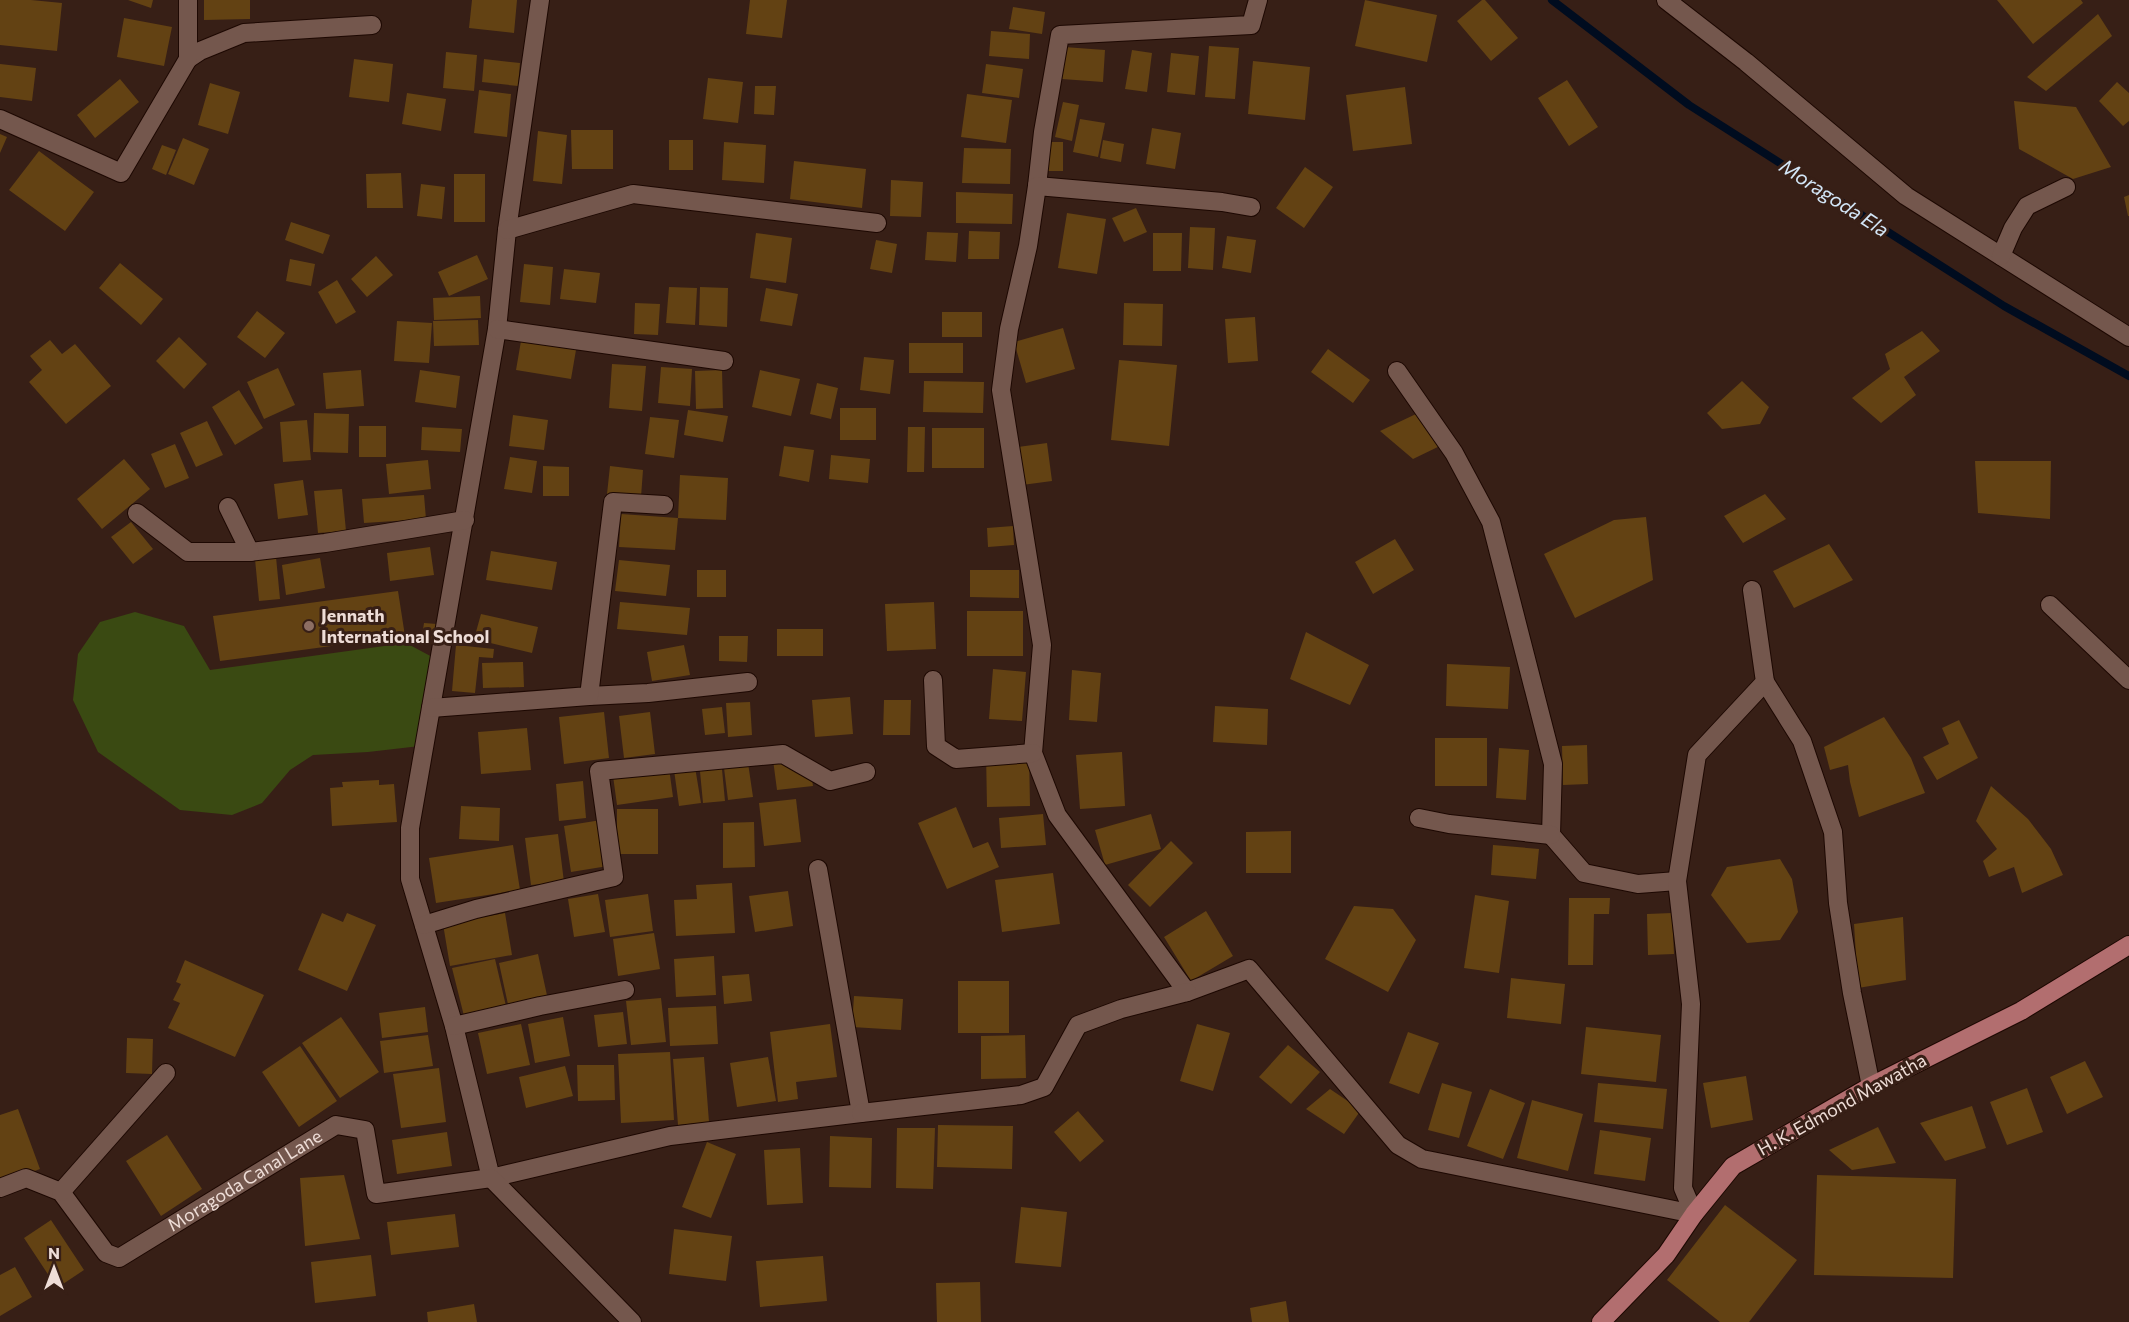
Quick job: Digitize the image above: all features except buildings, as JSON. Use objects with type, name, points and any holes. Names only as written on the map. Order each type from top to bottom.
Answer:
[{"type":"main road","name":"H. K. Edmond Mawatha","points":[[1602,1322],[1666,1255],[1694,1214],[1733,1166],[1871,1086],[2021,1011],[2129,945]]},
{"type":"street","points":[[188,0],[188,59]]},
{"type":"street","points":[[540,0],[507,230],[497,328],[410,828],[410,879],[454,1026],[491,1178],[632,1322]]},
{"type":"street","points":[[1187,992],[1057,815],[1033,753],[1042,645],[1001,390],[1009,328],[1028,246],[1043,132],[1060,35],[1251,25],[1258,0]]},
{"type":"street","points":[[1666,0],[1746,62],[1906,196],[2129,337]]},
{"type":"street","points":[[0,119],[121,173],[188,59],[200,51],[244,33],[372,25]]},
{"type":"street","points":[[1037,186],[1222,202],[1251,207]]},
{"type":"street","points":[[2001,256],[2013,228],[2027,206],[2066,188]]},
{"type":"street","points":[[507,230],[633,194],[877,223]]},
{"type":"street","points":[[497,328],[724,361]]},
{"type":"street","points":[[1398,371],[1454,453],[1491,522],[1553,764],[1551,835]]},
{"type":"street","points":[[589,696],[613,502],[664,505]]},
{"type":"street","points":[[228,507],[250,552]]},
{"type":"street","points":[[137,513],[188,552],[250,552],[325,543],[465,520]]},
{"type":"street","points":[[1752,590],[1766,682],[1802,741],[1833,832],[1838,903],[1852,993],[1871,1086]]},
{"type":"street","points":[[2050,605],[2129,680]]},
{"type":"street","points":[[933,680],[936,746],[956,759],[1033,753]]},
{"type":"street","points":[[431,708],[648,693],[748,682]]},
{"type":"street","points":[[1694,1214],[1683,1188],[1691,1004],[1677,881],[1697,755],[1766,682]]},
{"type":"street","points":[[424,925],[476,909],[614,877],[599,771],[783,753],[830,781],[866,772]]},
{"type":"street","points":[[1419,819],[1551,835],[1584,873],[1638,884],[1677,881]]},
{"type":"street","points":[[818,869],[861,1113]]},
{"type":"street","points":[[491,1178],[670,1136],[1021,1095],[1044,1087],[1078,1025],[1121,1008],[1187,992],[1249,969],[1398,1145],[1422,1159],[1694,1214]]},
{"type":"street","points":[[454,1026],[540,1006],[626,990]]},
{"type":"street","points":[[0,1188],[26,1178],[61,1192],[166,1073]]},
{"type":"street","name":"Moragoda Canal Lane","points":[[61,1192],[106,1253],[119,1258],[336,1125],[365,1130],[376,1194],[491,1178]]},
{"type":"green space","points":[[135,612],[184,626],[210,670],[406,643],[436,659],[420,746],[313,755],[290,770],[262,803],[232,815],[180,810],[98,752],[73,700],[78,654],[100,622]]},
{"type":"waterway","name":"Moragoda Ela","points":[[1552,0],[1689,105],[2004,306],[2129,376]]},
{"type":"place","name":"Jennath International School","points":[[309,626]]}]
